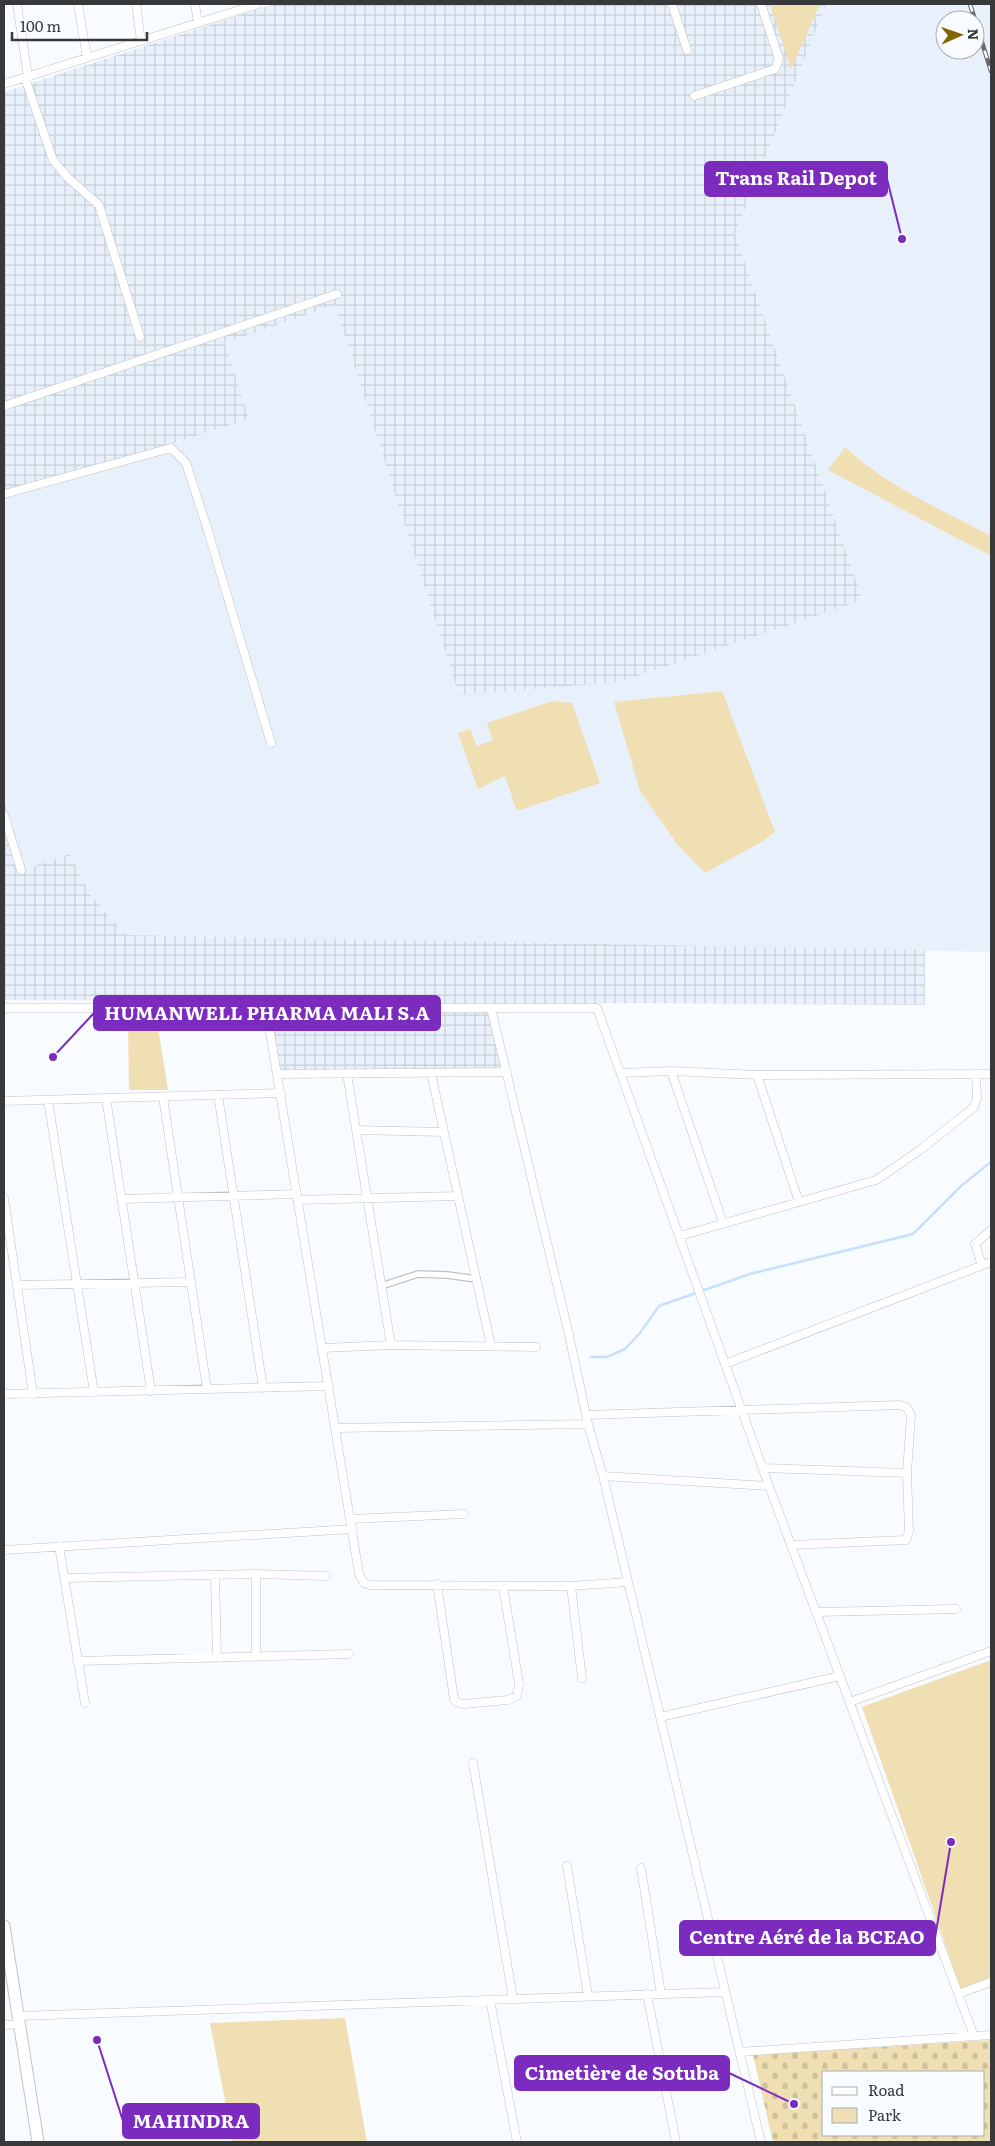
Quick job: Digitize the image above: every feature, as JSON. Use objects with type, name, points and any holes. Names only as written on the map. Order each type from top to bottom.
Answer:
[{"type":"main road","points":[[4,1926],[38,2142]]},
{"type":"street","points":[[17,4],[27,77],[53,160],[67,177],[98,205],[140,336]]},
{"type":"street","points":[[78,4],[86,58]]},
{"type":"street","points":[[136,4],[141,41]]},
{"type":"street","points":[[195,4],[198,23]]},
{"type":"street","points":[[4,84],[258,4]]},
{"type":"street","points":[[672,4],[687,50]]},
{"type":"street","points":[[694,96],[775,69],[779,59],[761,4]]},
{"type":"street","points":[[4,406],[337,294]]},
{"type":"street","points":[[4,494],[171,448],[186,463],[189,471],[271,743]]},
{"type":"street","points":[[4,815],[21,870]]},
{"type":"street","points":[[4,1008],[597,1008],[698,1284],[703,1306],[724,1364],[974,2036]]},
{"type":"street","points":[[266,1008],[359,1574],[364,1583],[370,1585],[571,1586],[628,1582]]},
{"type":"street","points":[[491,1008],[588,1424],[603,1476],[761,2142]]},
{"type":"street","points":[[621,1073],[671,1071],[758,1075],[991,1074]]},
{"type":"street","points":[[671,1071],[723,1223]]},
{"type":"street","points":[[278,1074],[507,1072]]},
{"type":"street","points":[[431,1073],[492,1346]]},
{"type":"street","points":[[347,1074],[391,1345]]},
{"type":"street","points":[[680,1236],[876,1180],[920,1150],[974,1107],[977,1098],[976,1074]]},
{"type":"street","points":[[758,1075],[799,1202]]},
{"type":"street","points":[[4,1101],[281,1094]]},
{"type":"street","points":[[218,1095],[263,1388]]},
{"type":"street","points":[[163,1096],[207,1389]]},
{"type":"street","points":[[106,1098],[152,1391]]},
{"type":"street","points":[[48,1100],[94,1392]]},
{"type":"street","points":[[356,1130],[444,1132]]},
{"type":"street","points":[[122,1199],[234,1196],[367,1198],[458,1196]]},
{"type":"street","points":[[4,1198],[33,1394]]},
{"type":"street","points":[[982,1265],[975,1244],[991,1230]]},
{"type":"street","points":[[724,1364],[991,1262]]},
{"type":"street","points":[[381,1286],[418,1274],[477,1279]]},
{"type":"street","points":[[17,1285],[191,1282]]},
{"type":"street","points":[[323,1348],[391,1345],[536,1347]]},
{"type":"street","points":[[4,1394],[329,1386]]},
{"type":"street","points":[[586,1415],[900,1405],[907,1408],[911,1415],[907,1473],[909,1532],[906,1540],[791,1545]]},
{"type":"street","points":[[336,1428],[588,1424]]},
{"type":"street","points":[[763,1468],[907,1473]]},
{"type":"street","points":[[603,1476],[769,1486]]},
{"type":"street","points":[[351,1519],[464,1514]]},
{"type":"street","points":[[4,1550],[352,1529]]},
{"type":"street","points":[[60,1546],[85,1703]]},
{"type":"street","points":[[65,1578],[256,1574],[326,1576]]},
{"type":"street","points":[[256,1574],[256,1657]]},
{"type":"street","points":[[215,1575],[217,1658]]},
{"type":"street","points":[[437,1584],[454,1699],[456,1702],[463,1704],[508,1700],[517,1696],[519,1684],[503,1586]]},
{"type":"street","points":[[571,1586],[582,1678]]},
{"type":"street","points":[[817,1612],[956,1609]]},
{"type":"street","points":[[850,1702],[991,1651]]},
{"type":"street","points":[[77,1661],[349,1654]]},
{"type":"street","points":[[660,1717],[840,1676]]},
{"type":"street","points":[[474,1763],[513,1999]]},
{"type":"street","points":[[567,1866],[588,1996]]},
{"type":"street","points":[[641,1868],[661,1994]]},
{"type":"street","points":[[958,1994],[991,1982]]},
{"type":"street","points":[[4,2025],[19,2020],[725,1992]]},
{"type":"street","points":[[647,1994],[676,2142]]},
{"type":"street","points":[[490,2000],[517,2142]]},
{"type":"street","points":[[740,2052],[991,2035]]},
{"type":"shaded area","points":[[274,4],[826,4],[735,234],[863,600],[619,682],[459,695],[335,305],[225,343],[249,419],[4,497],[4,92]]},
{"type":"shaded area","points":[[826,4],[991,4],[991,952],[126,935],[89,893],[70,854],[26,870],[4,800],[4,497],[248,419],[225,343],[335,305],[459,695],[863,599],[735,234]]},
{"type":"shaded area","points":[[4,800],[26,869],[70,854],[89,893],[126,935],[925,950],[925,1005],[632,1003],[491,1005],[509,1072],[274,1074],[262,1001],[4,1000]]},
{"type":"green space","points":[[770,4],[820,4],[791,70]]},
{"type":"green space","points":[[845,447],[878,474],[896,485],[991,536],[991,556],[828,470]]},
{"type":"green space","points":[[722,691],[775,832],[763,841],[705,873],[677,844],[640,791],[614,702]]},
{"type":"green space","points":[[552,701],[572,703],[600,783],[517,811],[505,776],[478,789],[458,733],[470,729],[477,746],[493,740],[487,723]]},
{"type":"green space","points":[[157,1021],[168,1090],[129,1090],[128,1023]]},
{"type":"green space","points":[[991,1660],[991,1977],[961,1989],[862,1707]]},
{"type":"green space","points":[[345,2018],[367,2142],[233,2142],[210,2023]]},
{"type":"green space","points":[[991,2040],[991,2142],[773,2142],[753,2055]]},
{"type":"waterway","points":[[591,1357],[607,1357],[625,1349],[640,1333],[659,1306],[750,1274],[913,1234],[961,1186],[991,1162]]},
{"type":"railway","points":[[970,4],[972,10]]},
{"type":"railway","points":[[985,52],[991,71]]},
{"type":"place","name":"Trans Rail Depot","points":[[902,239]]},
{"type":"place","name":"HUMANWELL PHARMA MALI S.A","points":[[53,1057]]},
{"type":"place","name":"Centre Aéré de la BCEAO","points":[[951,1842]]},
{"type":"place","name":"MAHINDRA","points":[[97,2040]]},
{"type":"place","name":"Cimetière de Sotuba","points":[[794,2104]]}]
